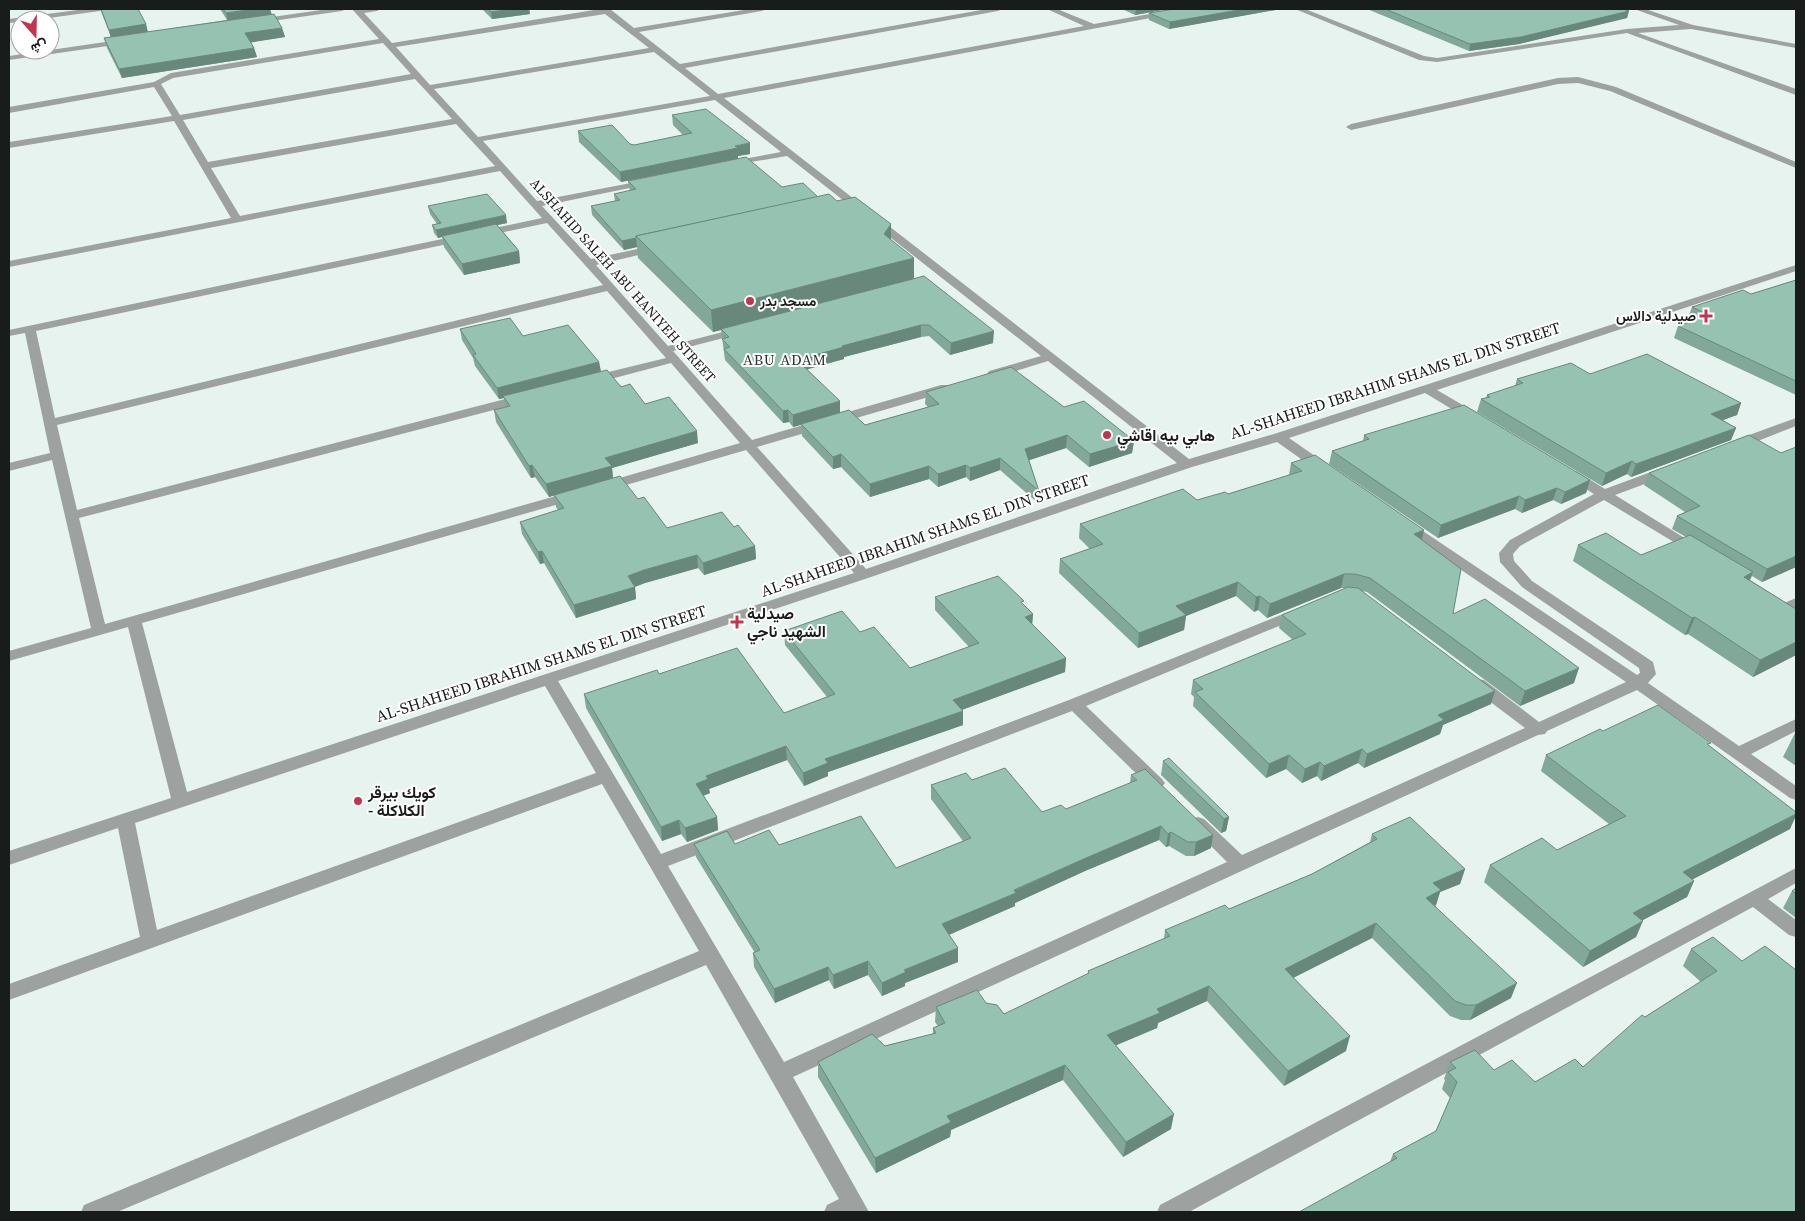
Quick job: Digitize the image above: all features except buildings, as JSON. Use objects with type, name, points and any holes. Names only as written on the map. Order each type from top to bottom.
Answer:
[{"type":"street","points":[[9,21],[100,9]]},
{"type":"street","points":[[254,22],[342,9]]},
{"type":"street","points":[[358,10],[377,9]]},
{"type":"street","points":[[632,31],[762,9]]},
{"type":"street","points":[[678,67],[998,9]]},
{"type":"street","points":[[1051,9],[1091,26]]},
{"type":"street","points":[[475,140],[1188,9]]},
{"type":"street","points":[[1299,9],[1422,58],[1437,60],[1627,31],[1691,27]]},
{"type":"street","points":[[1638,9],[1691,27],[1796,46]]},
{"type":"street","points":[[1649,13],[1667,9]]},
{"type":"street","name":"ALSHAHID SALEH ABU HANIYEH STREET","points":[[358,10],[609,286],[863,575]]},
{"type":"street","points":[[9,110],[157,84],[171,76],[605,10],[1187,464]]},
{"type":"street","points":[[1627,31],[1796,92]]},
{"type":"street","points":[[9,58],[136,39]]},
{"type":"street","points":[[427,88],[655,49]]},
{"type":"street","points":[[9,146],[417,76]]},
{"type":"street","points":[[1351,127],[1558,80],[1578,80],[1613,89],[1796,165]]},
{"type":"street","points":[[157,84],[237,219]]},
{"type":"street","points":[[204,166],[457,121]]},
{"type":"street","points":[[720,166],[788,152]]},
{"type":"street","points":[[9,264],[502,168]]},
{"type":"street","points":[[535,204],[662,178]]},
{"type":"street","points":[[836,209],[855,205]]},
{"type":"street","points":[[9,333],[549,220]]},
{"type":"street","points":[[588,263],[665,246]]},
{"type":"street","name":"AL-SHAHEED IBRAHIM SHAMS EL DIN STREET","points":[[9,858],[863,575],[1187,464],[1278,437],[1796,268]]},
{"type":"street","points":[[928,281],[947,276]]},
{"type":"street","points":[[50,423],[609,286]]},
{"type":"street","points":[[578,384],[750,328]]},
{"type":"street","points":[[30,329],[57,455],[99,630]]},
{"type":"street","points":[[984,376],[1050,357]]},
{"type":"street","points":[[9,656],[956,385]]},
{"type":"street","points":[[1427,389],[1486,424]]},
{"type":"street","points":[[71,516],[540,394]]},
{"type":"street","points":[[1723,449],[1796,422]]},
{"type":"street","points":[[1278,437],[1334,476]]},
{"type":"street","points":[[9,467],[57,455]]},
{"type":"street","points":[[780,1073],[1539,730],[1638,683],[1648,674],[1647,666],[1528,584],[1507,562],[1506,553],[1515,543],[1604,494],[1678,467]]},
{"type":"street","points":[[1562,469],[1705,555]]},
{"type":"street","points":[[1390,516],[1638,683],[1796,794]]},
{"type":"street","points":[[657,862],[1075,704],[1315,606]]},
{"type":"street","points":[[134,620],[181,801]]},
{"type":"street","points":[[1462,672],[1539,730]]},
{"type":"street","points":[[549,679],[780,1073],[849,1209]]},
{"type":"street","points":[[1075,704],[1171,797]]},
{"type":"street","points":[[1738,753],[1796,724]]},
{"type":"street","points":[[9,992],[605,776]]},
{"type":"street","points":[[1185,811],[1240,864]]},
{"type":"street","points":[[125,819],[150,940]]},
{"type":"street","points":[[1168,1212],[1796,875]]},
{"type":"street","points":[[1754,898],[1796,930]]},
{"type":"street","points":[[92,1212],[710,955]]},
{"type":"place","name":"مسجد بدر","points":[[750,301]]},
{"type":"place","name":"صيدلية دالاس","points":[[1706,316]]},
{"type":"place","name":"هابي بيه اقاشي","points":[[1107,435]]},
{"type":"place","name":"صيدلية الشهيد ناجي","points":[[737,622]]},
{"type":"place","name":"كويك بيرقر - الكلاكلة","points":[[358,801]]},
{"type":"district","name":"ABU ADAM","points":[[785,359]]}]
